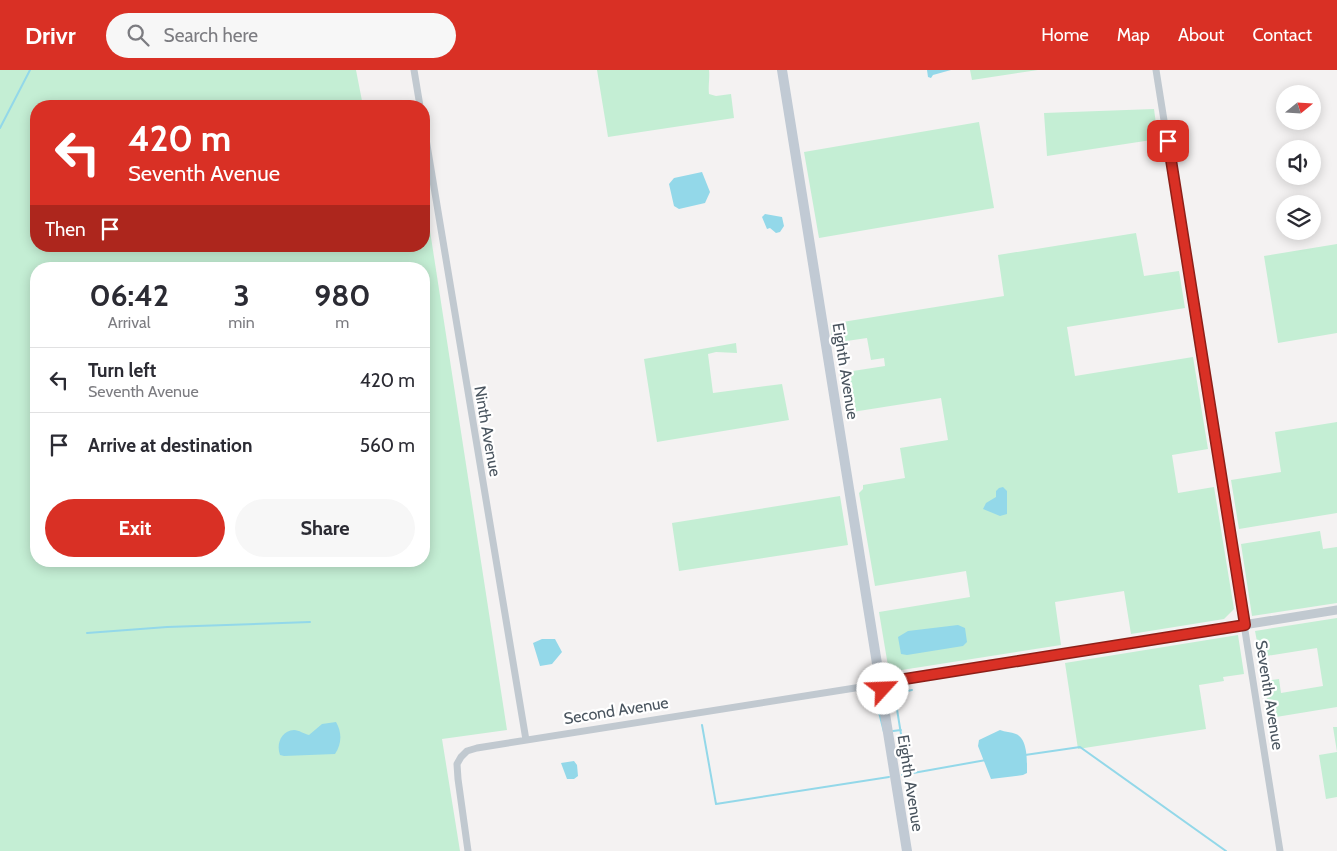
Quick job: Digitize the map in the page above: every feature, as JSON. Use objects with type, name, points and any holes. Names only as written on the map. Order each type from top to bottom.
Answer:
[{"type":"main road","name":"Eighth Avenue","points":[[782,70],[907,851]]},
{"type":"street","points":[[414,70],[419,100]]},
{"type":"street","name":"Seventh Avenue","points":[[1156,70],[1280,851]]},
{"type":"street","name":"Ninth Avenue","points":[[430,163],[526,740]]},
{"type":"street","name":"Second Avenue","points":[[468,851],[457,764],[467,751],[477,748],[1337,610]]},
{"type":"green space","points":[[0,70],[356,70],[362,100],[30,100],[30,252],[430,252],[430,231],[507,730],[442,739],[460,851],[0,851]]},
{"type":"green space","points":[[597,70],[709,70],[709,94],[716,96],[731,94],[734,118],[608,137]]},
{"type":"green space","points":[[970,70],[1038,70],[972,80]]},
{"type":"green space","points":[[1154,109],[1158,139],[1047,156],[1044,113]]},
{"type":"green space","points":[[979,122],[994,208],[819,238],[804,152]]},
{"type":"green space","points":[[1136,233],[1144,276],[1179,271],[1185,308],[1067,327],[1075,376],[1193,357],[1208,449],[1172,455],[1178,493],[1214,487],[1234,609],[1224,619],[1131,634],[1124,591],[1055,602],[1061,645],[889,672],[879,612],[970,597],[966,571],[875,586],[859,493],[863,489],[863,485],[905,478],[900,448],[948,440],[941,398],[846,413],[840,373],[885,366],[884,358],[871,360],[867,338],[833,343],[830,324],[1004,296],[998,255]]},
{"type":"green space","points":[[1337,244],[1337,333],[1278,343],[1264,256]]},
{"type":"green space","points":[[736,343],[737,353],[716,352],[708,354],[713,393],[782,384],[789,420],[657,442],[644,359]]},
{"type":"green space","points":[[1337,422],[1337,513],[1239,529],[1231,480],[1281,472],[1275,432]]},
{"type":"green space","points":[[840,496],[848,545],[679,571],[672,523]]},
{"type":"green space","points":[[1320,531],[1323,549],[1337,547],[1337,603],[1252,616],[1241,544]]},
{"type":"green space","points":[[1337,618],[1337,707],[1270,718],[1264,681],[1279,679],[1281,693],[1323,686],[1317,648],[1260,657],[1255,631]]},
{"type":"green space","points":[[1238,635],[1244,674],[1223,677],[1224,681],[1199,685],[1206,729],[1078,749],[1065,663]]},
{"type":"green space","points":[[1333,727],[1337,727],[1337,752]]},
{"type":"green space","points":[[1337,752],[1337,797],[1326,799],[1319,755]]},
{"type":"water","points":[[927,70],[951,70],[933,75],[931,78],[928,77]]},
{"type":"water","points":[[702,172],[710,192],[705,203],[679,209],[674,206],[669,184],[674,178]]},
{"type":"water","points":[[765,214],[782,217],[784,226],[780,232],[776,233],[770,228],[767,229],[762,217]]},
{"type":"water","points":[[1003,487],[1007,491],[1007,514],[1000,516],[983,509],[986,503],[996,497],[996,491]]},
{"type":"water","points":[[958,625],[965,628],[967,642],[963,646],[907,655],[901,654],[898,637],[908,631]]},
{"type":"water","points":[[542,639],[555,639],[562,652],[552,664],[540,666],[533,643]]},
{"type":"water","points":[[336,722],[340,738],[335,754],[280,755],[279,743],[286,733],[296,730],[309,735],[322,724]]},
{"type":"water","points":[[1000,730],[1016,734],[1023,741],[1026,751],[1027,773],[991,779],[978,746],[979,740]]},
{"type":"water","points":[[574,761],[577,765],[578,776],[574,779],[567,779],[561,763]]},
{"type":"waterway","points":[[0,128],[30,70]]},
{"type":"waterway","points":[[87,633],[167,627],[310,622]]},
{"type":"waterway","points":[[912,690],[897,693],[895,697],[906,765],[913,773]]},
{"type":"waterway","points":[[870,691],[874,693],[884,732]]},
{"type":"waterway","points":[[702,725],[716,804],[889,777]]},
{"type":"waterway","points":[[893,731],[901,730]]},
{"type":"waterway","points":[[1025,755],[1080,747],[1226,851]]},
{"type":"waterway","points":[[902,775],[986,760]]},
{"type":"route","points":[[883,689],[886,686],[886,682],[1245,625],[1168,141]]}]
